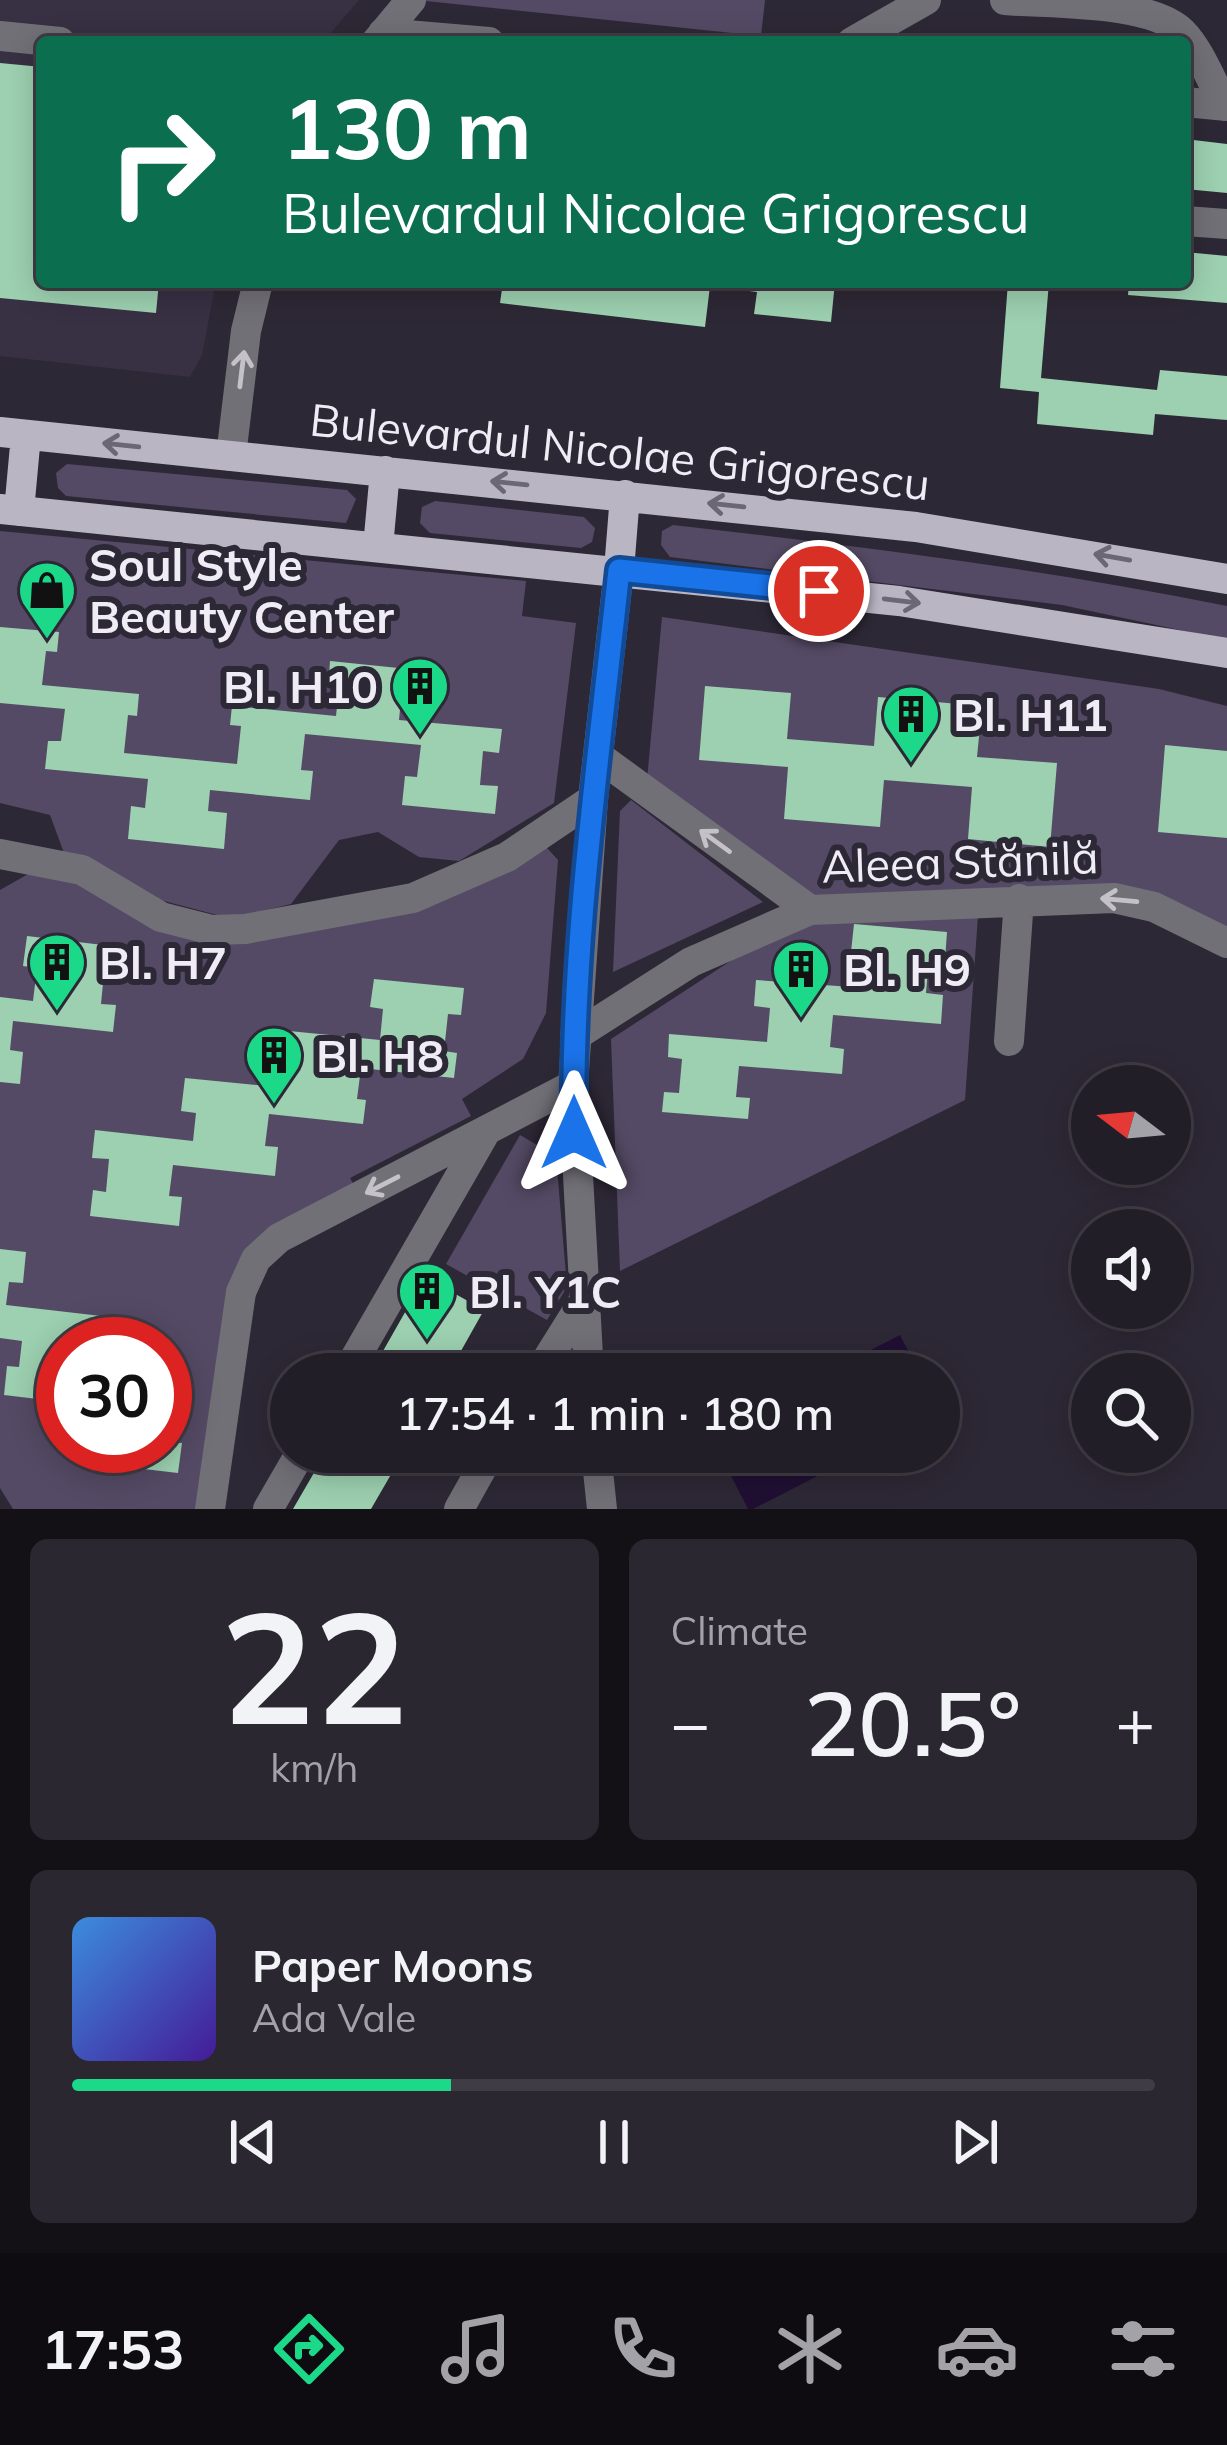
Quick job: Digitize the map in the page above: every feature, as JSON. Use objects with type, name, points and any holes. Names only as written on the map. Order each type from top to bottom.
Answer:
[{"type":"main road","name":"Bulevardul Nicolae Grigorescu","points":[[13,433],[953,532],[1227,579]]},
{"type":"main road","points":[[13,433],[9,510],[922,604],[1227,653]]},
{"type":"main road","points":[[378,547],[386,471]]},
{"type":"main road","points":[[619,570],[625,495]]},
{"type":"street","points":[[381,36],[411,0]]},
{"type":"street","points":[[863,36],[926,0]]},
{"type":"street","points":[[1005,0],[1126,10],[1166,19],[1187,36]]},
{"type":"street","points":[[0,36],[36,40]]},
{"type":"street","points":[[1191,44],[1226,106]]},
{"type":"street","points":[[1191,103],[1226,106]]},
{"type":"street","points":[[1191,221],[1227,224]]},
{"type":"street","points":[[231,456],[246,331],[257,288]]},
{"type":"street","points":[[587,1353],[573,1085],[593,799],[619,570]]},
{"type":"street","points":[[598,756],[810,910]]},
{"type":"street","points":[[0,854],[82,870],[143,908],[179,922],[212,930],[244,929],[413,898],[506,857],[593,799]]},
{"type":"street","points":[[1009,1041],[1019,899]]},
{"type":"street","name":"Aleea Stănilă","points":[[575,1036],[691,962],[810,910],[1019,899],[1133,900],[1227,943]]},
{"type":"street","points":[[210,1509],[241,1292],[256,1258],[279,1238],[573,1085]]},
{"type":"street","points":[[358,1353],[486,1131]]},
{"type":"street","points":[[551,1353],[583,1302]]},
{"type":"street","points":[[268,1509],[289,1473]]},
{"type":"street","points":[[459,1509],[479,1473]]},
{"type":"street","points":[[598,1473],[602,1509]]},
{"type":"shaded area","points":[[0,0],[359,0],[328,36],[36,36],[36,288],[215,288],[202,355],[190,377],[0,356]]},
{"type":"shaded area","points":[[416,0],[765,0],[761,36]]},
{"type":"shaded area","points":[[67,464],[347,490],[356,499],[346,523],[66,496],[58,488],[56,473]]},
{"type":"shaded area","points":[[435,501],[584,517],[595,528],[592,542],[581,548],[430,533],[420,523],[422,507]]},
{"type":"shaded area","points":[[673,525],[951,560],[1227,606],[1227,640],[1062,605],[670,557],[661,545],[662,531]]},
{"type":"shaded area","points":[[0,531],[526,581],[522,616],[576,623],[554,803],[459,861],[419,857],[378,832],[339,840],[291,904],[246,915],[221,916],[149,897],[64,853],[50,815],[0,803]]},
{"type":"shaded area","points":[[662,617],[1159,689],[1227,706],[1227,943],[1154,907],[979,901],[965,1100],[620,1271],[611,1039],[809,910],[646,791]]},
{"type":"shaded area","points":[[631,800],[763,902],[613,972],[620,811]]},
{"type":"shaded area","points":[[537,837],[558,860],[546,1013],[523,1059],[462,1099],[471,1116],[350,1178],[360,1196],[266,1248],[210,1509],[13,1509],[0,1488],[0,890],[51,861],[161,917],[331,915]]},
{"type":"shaded area","points":[[520,1135],[556,1156],[567,1287],[547,1320],[446,1264]]},
{"type":"shaded area","points":[[900,1335],[909,1353],[865,1353]]},
{"type":"shaded area","points":[[730,1473],[823,1473],[753,1509],[748,1509]]},
{"type":"building","points":[[0,63],[36,66],[36,288],[158,288],[156,313],[0,298]]},
{"type":"building","points":[[1191,140],[1227,144],[1227,193],[1191,190]]},
{"type":"building","points":[[1191,253],[1227,256],[1227,303],[1128,295],[1129,288],[1191,288]]},
{"type":"building","points":[[502,288],[710,288],[705,327],[500,303]]},
{"type":"building","points":[[726,288],[834,288],[831,322],[754,314],[757,292]]},
{"type":"building","points":[[1008,288],[1048,288],[1041,378],[1157,390],[1160,370],[1227,376],[1227,420],[1155,414],[1153,435],[1037,424],[1039,392],[1000,388]]},
{"type":"building","name":"Bl. H10","points":[[0,627],[59,632],[57,652],[46,651],[42,685],[139,694],[137,716],[128,715],[124,753],[237,764],[241,726],[230,725],[232,706],[336,716],[340,677],[329,676],[330,661],[418,670],[416,690],[402,689],[399,720],[502,729],[499,753],[483,751],[480,785],[498,786],[495,814],[402,805],[405,776],[417,777],[421,745],[305,734],[301,770],[313,771],[310,800],[210,790],[208,811],[227,813],[224,849],[128,839],[131,806],[145,808],[148,779],[45,769],[48,741],[61,741],[65,709],[0,703]]},
{"type":"building","name":"Bl. H11","points":[[705,686],[791,693],[787,739],[874,746],[878,697],[982,706],[977,757],[1057,763],[1050,847],[968,839],[972,787],[884,780],[880,827],[784,819],[788,767],[699,760]]},
{"type":"building","points":[[1165,745],[1227,751],[1227,838],[1158,832]]},
{"type":"building","name":"Bl. H9","points":[[854,924],[947,932],[945,960],[929,958],[926,993],[943,995],[941,1024],[833,1015],[830,1047],[844,1049],[842,1074],[739,1066],[736,1097],[750,1098],[748,1119],[662,1112],[664,1092],[679,1093],[682,1059],[668,1057],[669,1034],[767,1042],[770,1008],[754,1006],[756,980],[865,988],[868,954],[851,952]]},
{"type":"building","name":"Bl. H7","points":[[27,936],[120,947],[117,974],[104,973],[101,1004],[116,1005],[113,1032],[13,1021],[10,1050],[23,1052],[20,1084],[0,1082],[0,997],[33,1001],[37,968],[23,966]]},
{"type":"building","name":"Bl. H8","points":[[374,979],[464,988],[461,1015],[448,1014],[444,1051],[457,1053],[454,1078],[361,1068],[357,1099],[366,1100],[363,1124],[269,1114],[265,1146],[278,1147],[275,1176],[173,1165],[169,1196],[182,1197],[179,1226],[90,1216],[93,1190],[106,1192],[109,1159],[92,1158],[95,1130],[193,1141],[196,1113],[181,1111],[185,1078],[286,1088],[288,1062],[276,1060],[279,1030],[380,1040],[383,1009],[370,1007]]},
{"type":"building","points":[[0,1249],[26,1252],[23,1283],[9,1282],[6,1305],[110,1317],[36,1317],[36,1399],[4,1395],[7,1366],[19,1367],[22,1341],[0,1338]]},
{"type":"building","name":"Bl. Y1C","points":[[425,1277],[484,1310],[460,1353],[382,1353]]},
{"type":"building","points":[[314,1473],[392,1473],[371,1509],[293,1509]]},
{"type":"place","name":"Soul Style Beauty Center","points":[[47,641]]},
{"type":"place","name":"Bl. H10","points":[[420,737]]},
{"type":"place","name":"Bl. H11","points":[[911,765]]},
{"type":"place","name":"Bl. H7","points":[[57,1013]]},
{"type":"place","name":"Bl. H9","points":[[801,1020]]},
{"type":"place","name":"Bl. H8","points":[[274,1106]]},
{"type":"place","name":"Bl. Y1C","points":[[427,1342]]},
{"type":"route","points":[[574,1133],[575,1036],[593,799],[619,570],[819,591]]}]
